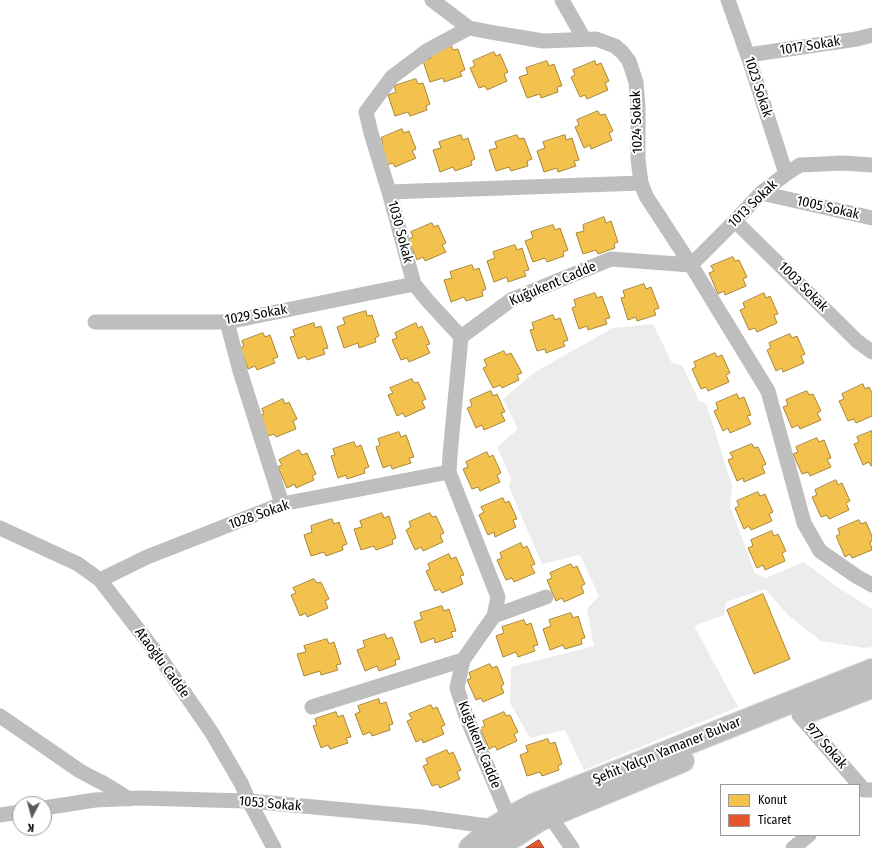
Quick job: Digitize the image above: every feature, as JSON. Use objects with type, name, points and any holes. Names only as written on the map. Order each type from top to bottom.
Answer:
[{"type":"highway","name":"Şehit Yalçın Yamaner Bulvar","points":[[470,848],[502,822],[532,805],[872,670]]},
{"type":"highway","name":"Şehit Yalçın Yamaner Bulvar","points":[[496,848],[540,820],[728,743],[872,687]]},
{"type":"street","name":"1024 Sokak","points":[[432,0],[470,28],[543,41],[596,39],[615,46],[622,52],[629,61],[636,82],[638,106],[638,159],[641,183],[646,196],[691,264]]},
{"type":"street","points":[[562,0],[584,39]]},
{"type":"street","name":"1023 Sokak","points":[[728,0],[748,55],[786,174]]},
{"type":"street","name":"1030 Sokak","points":[[461,337],[414,284],[366,112],[392,77],[428,50],[470,28]]},
{"type":"street","name":"1017 Sokak","points":[[748,55],[872,35]]},
{"type":"street","name":"1013 Sokak","points":[[691,264],[761,193],[800,165],[843,163],[872,165]]},
{"type":"street","points":[[389,192],[641,183]]},
{"type":"street","name":"1005 Sokak","points":[[761,193],[872,218]]},
{"type":"street","name":"1003 Sokak","points":[[735,221],[857,341],[872,352]]},
{"type":"street","name":"Kuğukent Cadde","points":[[502,822],[457,688],[463,660],[494,616],[498,597],[449,472],[450,447],[461,337],[511,300],[611,259],[691,264]]},
{"type":"street","points":[[691,264],[768,391],[804,523],[820,551],[856,576],[872,585]]},
{"type":"street","name":"1029 Sokak","points":[[95,322],[226,322],[414,284]]},
{"type":"street","points":[[226,322],[282,504]]},
{"type":"street","name":"1028 Sokak","points":[[100,580],[146,556],[282,504],[449,472]]},
{"type":"street","name":"Ataoğlu Cadde","points":[[0,528],[78,564],[100,580],[161,659],[212,732],[241,783],[249,802],[274,848]]},
{"type":"street","points":[[494,616],[546,597]]},
{"type":"street","points":[[312,707],[463,660]]},
{"type":"street","name":"977 Sokak","points":[[799,715],[859,784]]},
{"type":"street","points":[[0,716],[80,771],[129,799]]},
{"type":"street","name":"1053 Sokak","points":[[52,807],[95,800],[201,799],[502,822]]},
{"type":"street","points":[[0,815],[12,813]]},
{"type":"street","points":[[550,816],[572,848]]},
{"type":"street","points":[[793,848],[808,836]]},
{"type":"shaded area","points":[[653,324],[672,363],[682,365],[699,401],[706,403],[732,486],[730,506],[755,573],[766,578],[804,562],[837,587],[872,609],[872,647],[864,648],[821,641],[788,615],[765,589],[726,602],[724,615],[694,626],[738,707],[584,770],[565,730],[530,738],[510,703],[511,667],[594,646],[587,609],[599,596],[580,555],[542,564],[509,487],[511,478],[497,447],[518,429],[503,399],[535,372],[613,328]]},
{"type":"building: Konut","points":[[451,45],[453,50],[458,49],[465,70],[460,72],[462,76],[444,82],[443,78],[430,82],[423,61],[431,58],[429,52]]},
{"type":"building: Konut","points":[[494,52],[496,56],[500,54],[508,72],[504,74],[507,81],[487,90],[485,86],[479,88],[470,68],[475,66],[473,61]]},
{"type":"building: Konut","points":[[547,61],[549,66],[554,64],[562,86],[557,87],[558,92],[541,98],[540,94],[527,98],[519,77],[528,74],[526,68]]},
{"type":"building: Konut","points":[[595,61],[596,65],[601,63],[609,81],[605,83],[608,90],[587,99],[585,95],[580,97],[571,77],[575,75],[573,70]]},
{"type":"building: Konut","points":[[416,79],[418,84],[423,83],[430,104],[426,106],[427,110],[410,116],[408,112],[395,116],[388,95],[396,92],[394,86]]},
{"type":"building: Konut","points":[[598,111],[600,115],[605,114],[613,131],[609,133],[612,140],[591,149],[590,145],[584,148],[575,127],[579,125],[577,120]]},
{"type":"building: Konut","points":[[402,129],[404,133],[409,131],[416,149],[412,151],[416,158],[395,167],[393,163],[387,165],[378,145],[383,143],[381,138]]},
{"type":"building: Konut","points":[[461,135],[463,140],[468,138],[475,159],[471,161],[472,165],[455,171],[453,167],[440,172],[433,150],[441,148],[439,142]]},
{"type":"building: Konut","points":[[517,135],[519,139],[524,138],[532,159],[527,161],[528,166],[511,171],[509,167],[496,171],[489,150],[497,148],[495,142]]},
{"type":"building: Konut","points":[[565,135],[566,140],[572,138],[579,160],[574,161],[576,166],[558,172],[557,168],[544,172],[537,151],[545,148],[543,142]]},
{"type":"building: Konut","points":[[604,217],[606,223],[611,221],[618,242],[614,244],[615,248],[598,254],[596,250],[583,254],[576,233],[584,231],[583,225]]},
{"type":"building: Konut","points":[[432,223],[434,227],[438,225],[446,243],[442,245],[446,252],[425,261],[423,257],[417,260],[408,239],[413,237],[411,232]]},
{"type":"building: Konut","points":[[553,225],[555,230],[560,228],[568,250],[563,252],[564,256],[547,262],[545,258],[533,262],[525,241],[533,238],[531,232]]},
{"type":"building: Konut","points":[[515,245],[517,250],[522,248],[529,270],[524,271],[526,276],[508,282],[507,277],[494,282],[487,261],[495,258],[493,252]]},
{"type":"building: Konut","points":[[733,257],[735,261],[739,260],[747,277],[743,279],[746,286],[725,295],[724,291],[718,294],[709,273],[714,271],[711,266]]},
{"type":"building: Konut","points":[[472,265],[474,270],[479,268],[486,289],[482,291],[483,296],[466,301],[464,297],[451,302],[444,280],[452,278],[450,272]]},
{"type":"building: Konut","points":[[644,284],[646,289],[651,287],[659,308],[654,310],[656,315],[637,321],[636,317],[628,320],[621,298],[625,297],[623,291]]},
{"type":"building: Konut","points":[[595,293],[597,298],[602,296],[610,318],[605,319],[607,324],[588,330],[587,326],[579,329],[572,308],[576,306],[574,300]]},
{"type":"building: Konut","points":[[764,293],[766,298],[770,296],[778,314],[774,315],[777,323],[757,332],[755,328],[749,330],[740,310],[745,308],[743,303]]},
{"type":"building: Konut","points":[[366,311],[367,316],[372,315],[379,336],[375,338],[376,342],[359,348],[358,343],[344,348],[337,327],[345,324],[343,318]]},
{"type":"building: Konut","points":[[553,315],[555,320],[560,318],[568,340],[563,342],[565,346],[546,353],[545,349],[537,351],[530,330],[534,329],[532,323]]},
{"type":"building: Konut","points":[[314,323],[315,328],[321,326],[328,348],[323,349],[325,354],[307,360],[305,356],[298,359],[290,337],[295,336],[293,330]]},
{"type":"building: Konut","points":[[416,323],[418,328],[422,326],[430,344],[426,345],[430,353],[409,362],[407,358],[401,360],[392,340],[397,338],[395,333]]},
{"type":"building: Konut","points":[[263,333],[265,337],[270,335],[278,357],[273,359],[275,363],[257,370],[255,366],[248,369],[240,348],[244,346],[242,341]]},
{"type":"building: Konut","points":[[790,334],[792,338],[797,336],[805,354],[801,356],[804,363],[783,372],[782,368],[776,371],[767,350],[771,348],[769,343]]},
{"type":"building: Konut","points":[[504,351],[506,355],[511,353],[522,373],[517,375],[519,380],[502,388],[500,385],[493,388],[483,368],[487,366],[484,360]]},
{"type":"building: Konut","points":[[715,353],[717,357],[722,355],[730,373],[726,375],[729,382],[708,391],[706,387],[701,389],[692,369],[696,367],[694,362]]},
{"type":"building: Konut","points":[[412,379],[414,383],[418,382],[426,399],[422,401],[425,408],[405,417],[403,413],[397,416],[388,395],[393,393],[390,388]]},
{"type":"building: Konut","points":[[863,384],[865,389],[869,387],[872,393],[872,416],[856,423],[854,419],[848,421],[839,401],[844,399],[842,394]]},
{"type":"building: Konut","points":[[491,391],[493,396],[497,394],[505,412],[501,413],[505,421],[484,430],[482,425],[476,428],[467,408],[472,406],[470,400]]},
{"type":"building: Konut","points":[[807,391],[809,395],[813,394],[821,411],[817,413],[821,420],[800,429],[798,425],[792,428],[783,407],[788,405],[786,400]]},
{"type":"building: Konut","points":[[737,394],[739,399],[744,397],[751,415],[747,416],[751,424],[730,433],[728,428],[723,431],[714,411],[718,409],[716,403]]},
{"type":"building: Konut","points":[[283,399],[285,404],[289,402],[297,419],[293,421],[296,429],[276,437],[274,434],[268,436],[259,416],[264,414],[262,409]]},
{"type":"building: Konut","points":[[872,431],[872,466],[869,462],[863,465],[854,444],[859,442],[857,437]]},
{"type":"building: Konut","points":[[399,432],[401,437],[406,435],[414,457],[409,458],[411,463],[392,469],[391,465],[383,468],[376,447],[380,445],[378,439]]},
{"type":"building: Konut","points":[[817,438],[819,442],[824,440],[831,458],[827,459],[831,467],[810,476],[808,472],[802,474],[793,454],[798,452],[796,447]]},
{"type":"building: Konut","points":[[354,442],[356,447],[361,445],[369,467],[364,469],[365,473],[347,479],[346,475],[338,478],[331,456],[335,455],[333,449]]},
{"type":"building: Konut","points":[[752,444],[754,448],[758,447],[766,464],[762,466],[765,473],[744,482],[743,478],[737,481],[728,460],[733,458],[730,453]]},
{"type":"building: Konut","points":[[299,450],[302,455],[307,453],[316,474],[312,476],[314,480],[296,488],[295,484],[287,488],[278,467],[282,465],[279,460]]},
{"type":"building: Konut","points":[[487,452],[489,457],[493,455],[501,473],[497,475],[500,482],[480,491],[478,487],[472,489],[463,469],[468,467],[466,462]]},
{"type":"building: Konut","points":[[836,480],[838,485],[842,483],[850,501],[846,503],[849,510],[829,519],[827,515],[821,517],[812,497],[817,495],[815,490]]},
{"type":"building: Konut","points":[[758,492],[760,496],[765,494],[773,512],[769,514],[772,521],[751,530],[749,526],[744,529],[735,508],[739,506],[737,501]]},
{"type":"building: Konut","points":[[503,498],[505,503],[509,501],[517,519],[513,520],[516,527],[495,537],[494,532],[488,535],[479,515],[484,512],[481,507]]},
{"type":"building: Konut","points":[[382,513],[384,518],[389,516],[396,538],[392,540],[393,544],[376,550],[374,546],[361,550],[354,529],[362,527],[360,521]]},
{"type":"building: Konut","points":[[430,513],[432,517],[436,516],[444,533],[440,535],[443,542],[423,551],[421,547],[415,550],[406,530],[411,527],[409,522]]},
{"type":"building: Konut","points":[[332,519],[334,524],[339,522],[347,544],[342,546],[343,550],[326,556],[324,552],[311,556],[304,535],[312,532],[311,526]]},
{"type":"building: Konut","points":[[859,520],[861,524],[866,522],[872,536],[872,541],[870,542],[872,550],[852,558],[850,554],[845,557],[836,536],[840,534],[838,529]]},
{"type":"building: Konut","points":[[772,531],[774,536],[778,534],[786,551],[782,553],[785,561],[765,570],[763,565],[757,568],[748,548],[753,546],[751,540]]},
{"type":"building: Konut","points":[[521,543],[523,548],[527,546],[535,564],[531,566],[535,573],[514,582],[512,578],[506,580],[497,560],[502,558],[500,553]]},
{"type":"building: Konut","points":[[449,554],[451,559],[456,557],[464,575],[460,576],[463,584],[442,593],[440,589],[435,591],[426,571],[430,569],[428,564]]},
{"type":"building: Konut","points":[[571,564],[573,568],[577,566],[585,584],[581,586],[584,593],[564,602],[562,598],[556,601],[547,580],[552,578],[550,573]]},
{"type":"building: Konut","points":[[314,579],[317,583],[321,582],[329,599],[325,601],[328,608],[307,617],[306,613],[300,616],[291,595],[296,593],[293,588]]},
{"type":"building: Konut","points":[[763,594],[790,659],[754,674],[727,610]]},
{"type":"building: Konut","points":[[442,606],[444,611],[449,609],[456,631],[451,632],[453,637],[435,643],[434,638],[421,643],[414,622],[422,619],[420,613]]},
{"type":"building: Konut","points":[[571,613],[573,618],[578,616],[585,638],[581,639],[582,644],[565,649],[563,645],[550,650],[543,629],[551,626],[549,620]]},
{"type":"building: Konut","points":[[524,620],[526,625],[531,623],[538,645],[533,646],[535,651],[518,657],[516,652],[503,657],[496,636],[504,633],[502,627]]},
{"type":"building: Konut","points":[[385,634],[387,639],[392,637],[400,659],[395,660],[396,665],[379,671],[377,666],[365,671],[357,650],[365,647],[363,641]]},
{"type":"building: Konut","points":[[327,639],[329,644],[334,642],[341,664],[336,665],[338,670],[321,675],[320,671],[304,676],[297,654],[306,652],[304,646]]},
{"type":"building: Konut","points":[[490,664],[492,668],[497,666],[504,684],[501,686],[504,693],[483,702],[481,698],[476,700],[467,680],[471,678],[469,673]]},
{"type":"building: Konut","points":[[379,699],[380,704],[386,702],[393,724],[389,725],[390,730],[372,736],[370,732],[363,735],[355,714],[360,712],[358,706]]},
{"type":"building: Konut","points":[[431,705],[433,709],[437,707],[445,725],[441,727],[444,734],[423,743],[422,739],[416,742],[407,721],[412,719],[409,714]]},
{"type":"building: Konut","points":[[336,712],[338,717],[343,715],[351,737],[346,738],[348,743],[330,749],[328,745],[321,748],[313,726],[317,725],[315,719]]},
{"type":"building: Konut","points":[[504,712],[506,716],[510,715],[518,732],[514,734],[517,741],[497,750],[495,746],[489,749],[480,728],[485,726],[483,721]]},
{"type":"building: Konut","points":[[548,739],[550,744],[555,742],[562,764],[558,766],[559,770],[542,776],[540,772],[527,776],[520,755],[528,752],[526,746]]},
{"type":"building: Konut","points":[[447,750],[449,754],[453,752],[461,770],[457,772],[460,779],[440,788],[438,784],[432,786],[423,766],[428,764],[426,759]]},
{"type":"building: Ticaret","points":[[539,840],[544,848],[526,848]]}]
